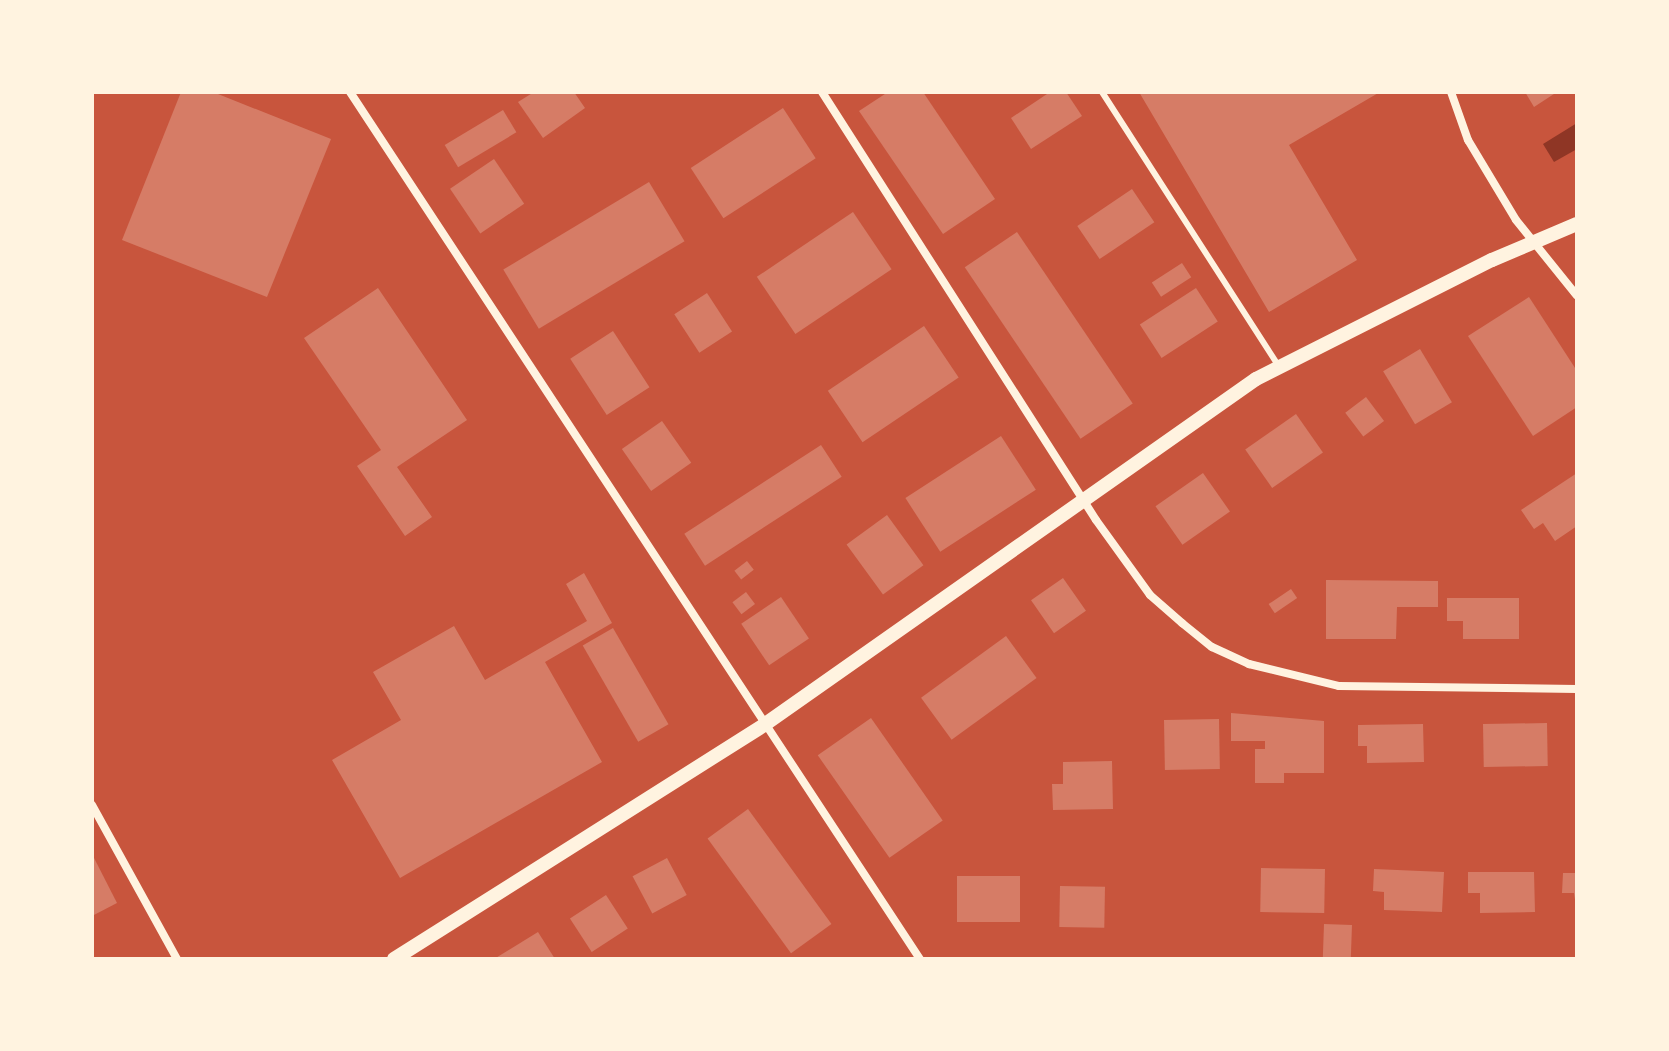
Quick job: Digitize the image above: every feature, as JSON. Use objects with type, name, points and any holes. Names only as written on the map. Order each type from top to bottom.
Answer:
[{"type":"street","points":[[350,92],[920,959]]},
{"type":"street","points":[[822,92],[1150,595],[1212,647],[1249,664],[1339,686],[1577,689]]},
{"type":"street","points":[[1451,92],[1468,140],[1532,242],[1577,296]]},
{"type":"street","points":[[394,959],[764,725],[1086,499],[1183,426],[1278,365],[1532,242],[1577,224]]},
{"type":"street","points":[[92,805],[177,959]]},
{"type":"lane","points":[[1102,92],[1278,365]]},
{"type":"shaded area","points":[[1577,123],[1577,149],[1554,162],[1543,144]]},
{"type":"building","points":[[181,92],[213,92],[331,139],[267,297],[122,240]]},
{"type":"building","points":[[534,92],[574,92],[585,108],[543,138],[518,102]]},
{"type":"building","points":[[888,92],[923,92],[995,199],[943,234],[859,111]]},
{"type":"building","points":[[1050,92],[1066,92],[1082,116],[1031,149],[1011,118]]},
{"type":"building","points":[[1139,92],[1380,92],[1289,145],[1357,260],[1269,312]]},
{"type":"building","points":[[1525,92],[1557,92],[1534,107]]},
{"type":"building","points":[[783,108],[816,158],[723,218],[691,168]]},
{"type":"building","points":[[503,110],[516,132],[458,167],[445,145]]},
{"type":"building","points":[[494,159],[524,204],[480,233],[450,189]]},
{"type":"building","points":[[649,182],[685,241],[539,329],[503,270]]},
{"type":"building","points":[[1132,189],[1154,222],[1100,259],[1077,226]]},
{"type":"building","points":[[853,212],[892,269],[795,334],[757,277]]},
{"type":"building","points":[[1017,232],[1133,404],[1081,439],[965,267]]},
{"type":"building","points":[[1182,263],[1191,277],[1161,297],[1152,283]]},
{"type":"building","points":[[378,288],[467,420],[397,467],[432,517],[405,536],[357,466],[381,450],[304,338]]},
{"type":"building","points":[[1196,288],[1218,322],[1162,358],[1140,324]]},
{"type":"building","points":[[707,293],[732,332],[699,353],[674,314]]},
{"type":"building","points":[[1529,297],[1577,371],[1577,407],[1533,436],[1468,336]]},
{"type":"building","points":[[924,326],[959,377],[863,442],[828,391]]},
{"type":"building","points":[[613,331],[649,387],[607,415],[570,359]]},
{"type":"building","points":[[1420,349],[1452,402],[1415,424],[1383,371]]},
{"type":"building","points":[[1366,397],[1384,421],[1363,437],[1345,413]]},
{"type":"building","points":[[1296,414],[1323,453],[1272,488],[1245,450]]},
{"type":"building","points":[[662,421],[691,463],[651,491],[622,449]]},
{"type":"building","points":[[1001,436],[1036,490],[940,552],[905,498]]},
{"type":"building","points":[[821,445],[842,477],[705,566],[684,534]]},
{"type":"building","points":[[1203,473],[1230,512],[1182,545],[1155,506]]},
{"type":"building","points":[[1577,473],[1577,526],[1555,541],[1543,523],[1534,529],[1521,510]]},
{"type":"building","points":[[887,515],[923,565],[883,595],[847,544]]},
{"type":"building","points":[[747,561],[754,570],[741,580],[734,571]]},
{"type":"building","points":[[584,573],[612,623],[545,662],[602,762],[400,878],[332,760],[401,720],[373,672],[454,626],[485,680],[587,621],[566,584]]},
{"type":"building","points":[[1063,578],[1086,611],[1054,633],[1031,600]]},
{"type":"building","points":[[1326,580],[1438,581],[1438,607],[1397,607],[1396,639],[1326,639]]},
{"type":"building","points":[[1291,589],[1297,598],[1275,613],[1269,604]]},
{"type":"building","points":[[746,592],[755,604],[741,614],[732,602]]},
{"type":"building","points":[[781,597],[809,638],[769,665],[741,624]]},
{"type":"building","points":[[1447,598],[1519,598],[1519,639],[1463,639],[1463,621],[1447,621]]},
{"type":"building","points":[[613,628],[668,724],[638,742],[583,646]]},
{"type":"building","points":[[1006,636],[1037,678],[952,740],[921,698]]},
{"type":"building","points":[[1231,713],[1324,721],[1324,773],[1284,773],[1284,783],[1255,783],[1255,749],[1265,749],[1265,741],[1231,741]]},
{"type":"building","points":[[871,718],[943,820],[889,858],[818,755]]},
{"type":"building","points":[[1219,719],[1220,769],[1165,770],[1164,720]]},
{"type":"building","points":[[1547,723],[1548,766],[1484,767],[1483,724]]},
{"type":"building","points":[[1423,724],[1424,762],[1367,763],[1367,746],[1358,746],[1358,725]]},
{"type":"building","points":[[1112,761],[1113,809],[1053,810],[1052,784],[1063,784],[1063,762]]},
{"type":"building","points":[[748,809],[831,924],[791,953],[708,838]]},
{"type":"building","points":[[92,854],[117,903],[92,916]]},
{"type":"building","points":[[667,858],[687,895],[652,913],[633,876]]},
{"type":"building","points":[[1261,868],[1325,869],[1324,913],[1260,912]]},
{"type":"building","points":[[1374,869],[1444,872],[1442,912],[1384,910],[1384,892],[1373,891]]},
{"type":"building","points":[[1468,872],[1534,872],[1535,912],[1480,913],[1480,893],[1468,893]]},
{"type":"building","points":[[1563,873],[1577,873],[1577,913],[1574,893],[1562,893]]},
{"type":"building","points":[[957,876],[1020,876],[1020,922],[957,922]]},
{"type":"building","points":[[1060,886],[1105,887],[1104,928],[1059,927]]},
{"type":"building","points":[[606,895],[628,929],[592,952],[570,918]]},
{"type":"building","points":[[1324,924],[1352,925],[1351,958],[1323,957]]},
{"type":"building","points":[[538,932],[555,959],[494,959]]}]
